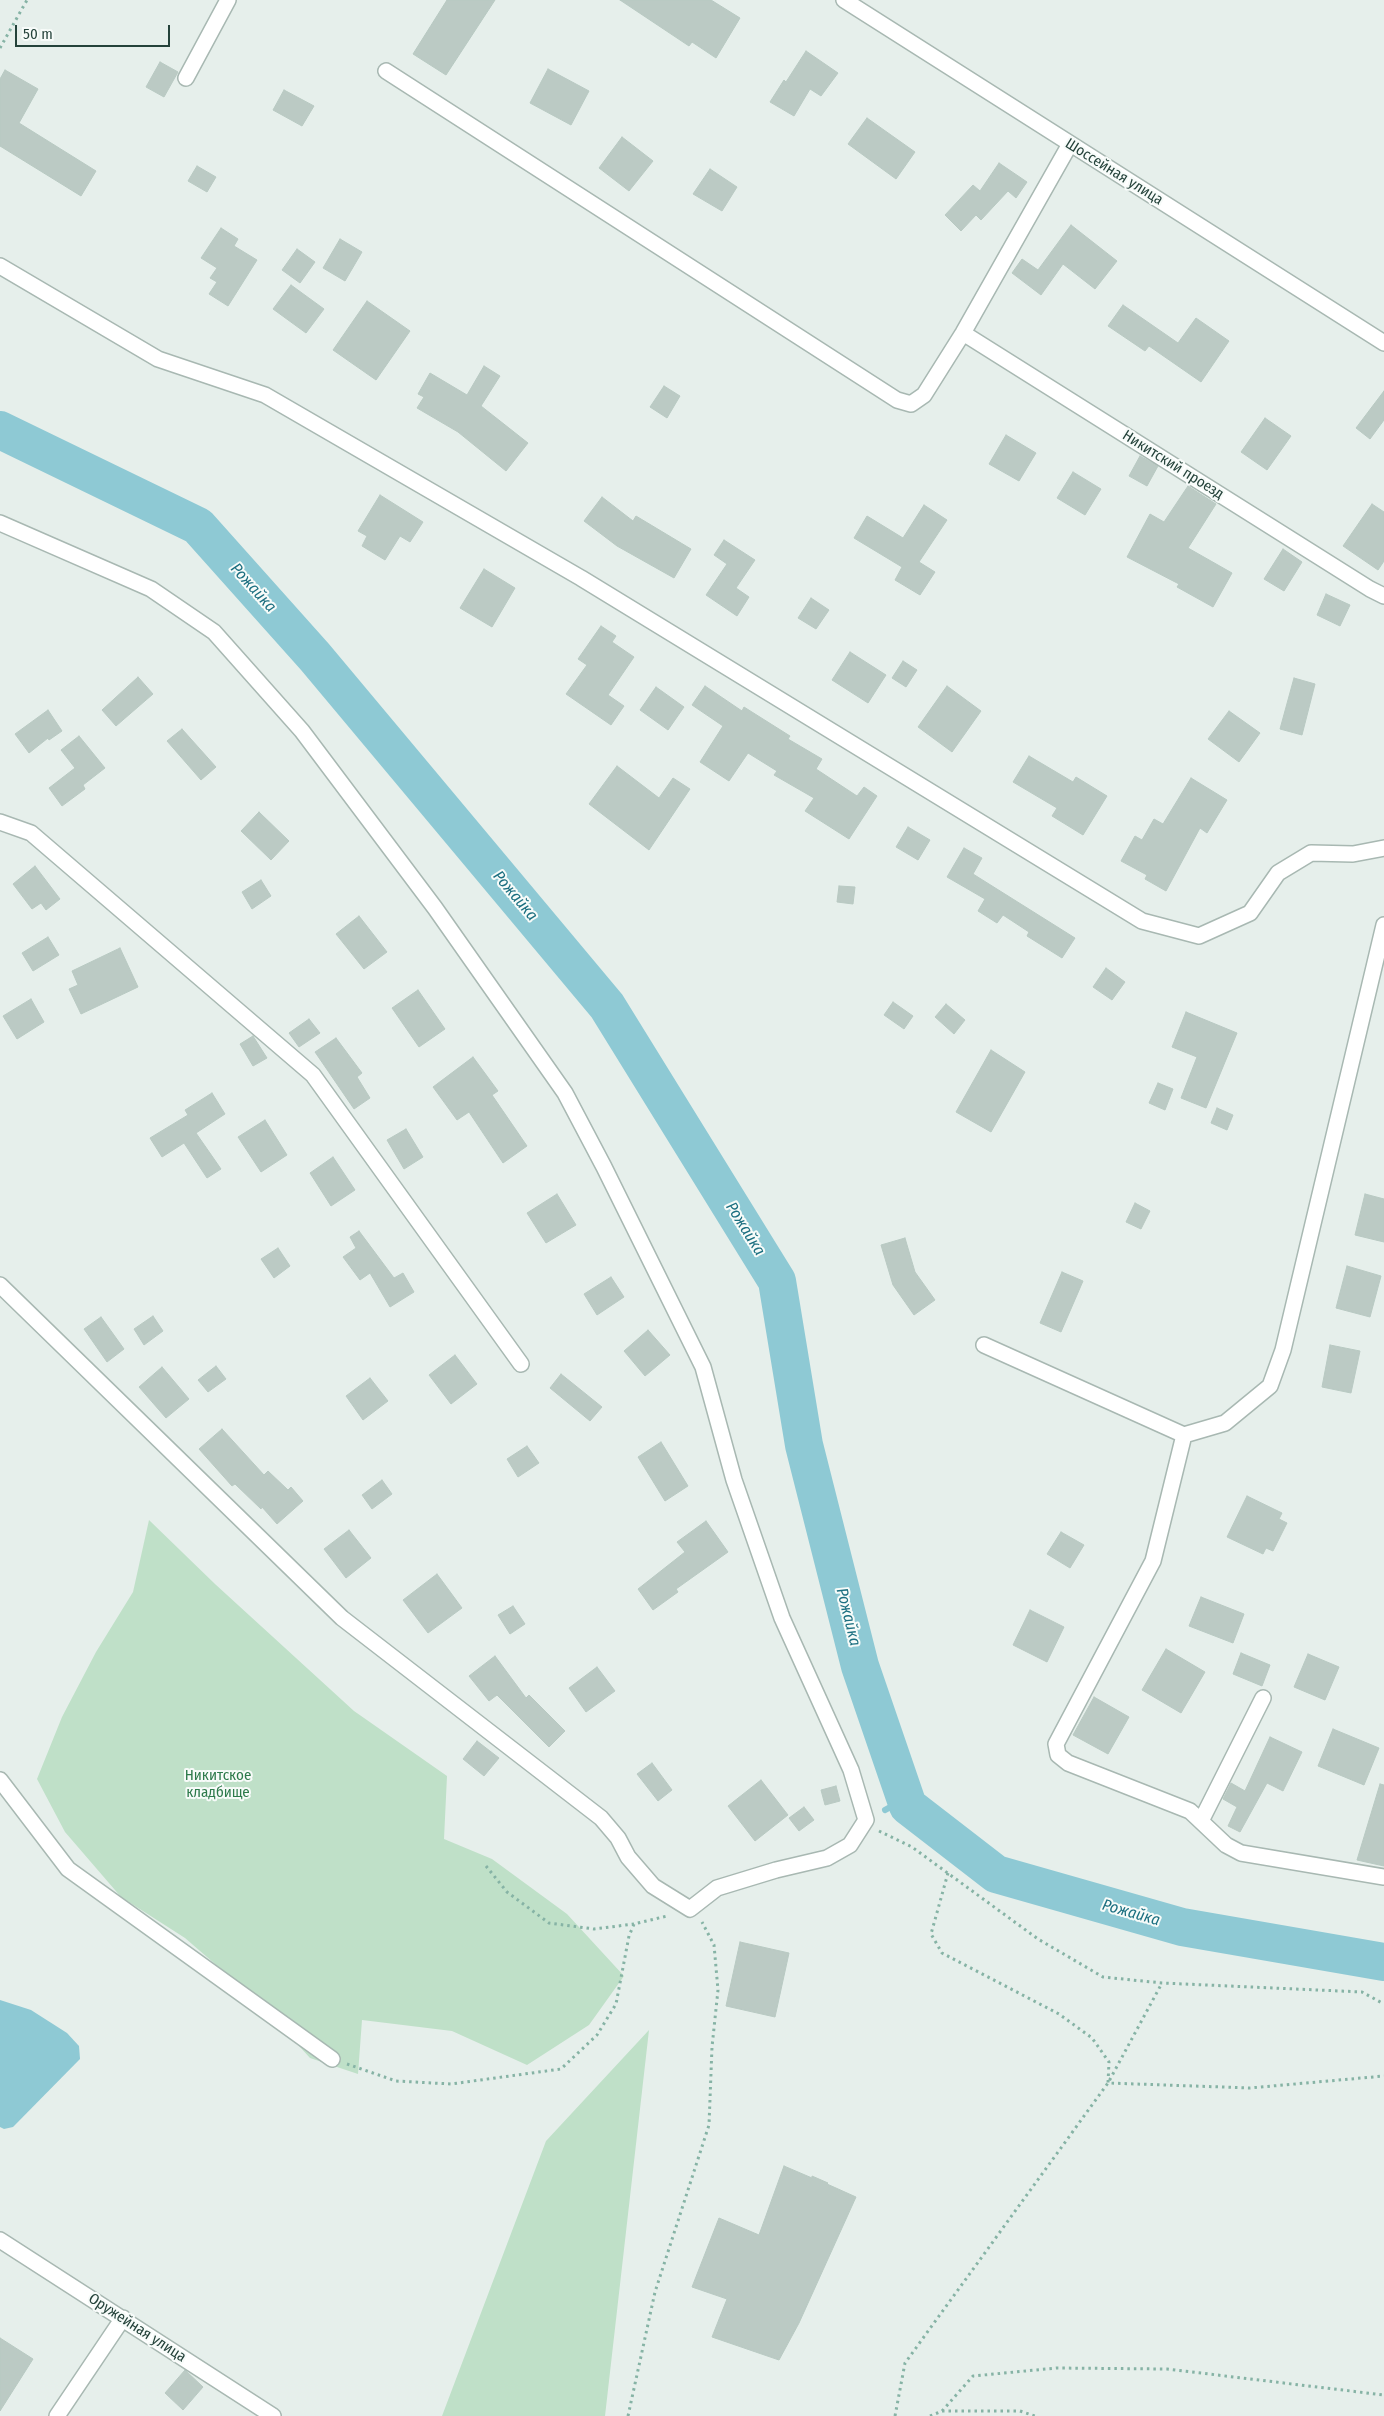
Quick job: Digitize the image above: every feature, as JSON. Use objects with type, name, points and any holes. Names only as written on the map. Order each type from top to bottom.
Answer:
[{"type":"street","points":[[186,78],[228,0]]},
{"type":"street","name":"Шоссейная улица","points":[[844,0],[1384,343]]},
{"type":"street","points":[[386,71],[897,400],[911,404],[924,395],[963,333],[1070,144]]},
{"type":"street","points":[[0,266],[158,359],[265,395],[581,578],[1142,921],[1199,936],[1250,913],[1278,873],[1310,853],[1353,854],[1384,848]]},
{"type":"street","name":"Никитский проезд","points":[[963,333],[1384,596]]},
{"type":"street","points":[[0,522],[151,589],[214,632],[302,731],[435,908],[565,1093],[604,1167],[703,1367],[734,1480],[782,1618],[851,1770],[866,1820],[850,1845],[827,1858],[776,1870],[717,1888],[690,1909],[653,1886],[628,1857],[618,1838],[601,1818],[342,1618],[0,1285]]},
{"type":"street","points":[[0,822],[31,833],[313,1075],[521,1364]]},
{"type":"street","points":[[984,1344],[1184,1434],[1224,1423],[1270,1386],[1283,1350],[1384,925]]},
{"type":"street","points":[[1184,1434],[1153,1561],[1056,1744],[1058,1755],[1068,1763],[1190,1811],[1226,1846],[1241,1853],[1384,1878]]},
{"type":"street","points":[[1200,1821],[1263,1698]]},
{"type":"street","points":[[0,1780],[68,1869],[332,2059]]},
{"type":"street","name":"Оружейная улица","points":[[0,2240],[273,2416]]},
{"type":"street","points":[[57,2416],[123,2318]]},
{"type":"path","points":[[0,48],[27,0]]},
{"type":"path","points":[[866,1820],[871,1827],[912,1847],[1038,1940],[1103,1977],[1162,1983],[1362,1992],[1384,2004]]},
{"type":"path","points":[[486,1866],[506,1892],[549,1922],[594,1928],[634,1924],[690,1909],[704,1924],[714,1945],[718,1990],[712,2047],[709,2125],[655,2292],[628,2416]]},
{"type":"path","points":[[948,1874],[930,1934],[942,1953],[1059,2014],[1092,2038],[1109,2062],[1108,2084]]},
{"type":"path","points":[[332,2059],[396,2081],[451,2084],[561,2069],[597,2035],[616,2004],[629,1936],[634,1924]]},
{"type":"path","points":[[895,2416],[905,2363],[1108,2084],[1162,1983]]},
{"type":"path","points":[[1108,2084],[1250,2088],[1384,2076]]},
{"type":"path","points":[[942,2411],[972,2376],[1056,2368],[1167,2370],[1384,2395]]},
{"type":"path","points":[[930,2416],[942,2411],[1020,2411],[1035,2416]]},
{"type":"green space","name":"Никитское кладбище","points":[[149,1520],[215,1584],[354,1711],[447,1776],[444,1839],[492,1859],[567,1914],[624,1976],[589,2025],[527,2065],[452,2031],[362,2020],[358,2074],[310,2058],[259,2002],[185,1938],[121,1897],[65,1832],[37,1779],[62,1717],[96,1652],[133,1592]]},
{"type":"green space","points":[[649,2030],[605,2416],[442,2416],[546,2141]]},
{"type":"water","points":[[0,2000],[31,2010],[67,2033],[79,2046],[80,2059],[13,2127],[4,2129],[0,2127]]},
{"type":"building","points":[[447,0],[495,0],[446,75],[413,54]]},
{"type":"building","points":[[620,0],[711,0],[740,18],[716,58],[692,42],[689,46]]},
{"type":"building","points":[[806,51],[838,73],[821,96],[810,89],[794,116],[770,102],[784,80],[786,82]]},
{"type":"building","points":[[160,62],[178,72],[164,97],[146,87]]},
{"type":"building","points":[[548,69],[589,91],[571,125],[530,103]]},
{"type":"building","points":[[5,70],[38,89],[19,123],[96,171],[81,196],[0,146],[0,79]]},
{"type":"building","points":[[284,90],[314,106],[302,126],[273,110]]},
{"type":"building","points":[[867,118],[915,152],[896,179],[848,144]]},
{"type":"building","points":[[622,137],[653,161],[629,191],[599,168]]},
{"type":"building","points":[[999,163],[1027,182],[1016,198],[1008,191],[981,220],[976,215],[961,231],[945,215],[973,185],[980,191]]},
{"type":"building","points":[[197,166],[216,177],[207,192],[188,181]]},
{"type":"building","points":[[710,169],[737,187],[722,211],[693,194]]},
{"type":"building","points":[[1071,225],[1117,261],[1095,289],[1063,264],[1041,295],[1012,273],[1022,259],[1038,270]]},
{"type":"building","points":[[221,228],[238,239],[234,246],[257,260],[228,306],[209,294],[217,282],[210,278],[217,268],[201,258]]},
{"type":"building","points":[[340,239],[362,252],[345,281],[323,268]]},
{"type":"building","points":[[297,249],[315,262],[300,283],[282,270]]},
{"type":"building","points":[[291,285],[324,309],[306,333],[273,309]]},
{"type":"building","points":[[367,301],[410,331],[376,380],[333,350]]},
{"type":"building","points":[[1123,305],[1178,343],[1196,318],[1229,341],[1201,382],[1149,346],[1145,351],[1108,326]]},
{"type":"building","points":[[484,366],[500,376],[481,406],[528,443],[506,471],[458,432],[417,408],[424,397],[418,394],[430,373],[467,395]]},
{"type":"building","points":[[664,386],[680,396],[667,418],[650,407]]},
{"type":"building","points":[[1384,391],[1384,420],[1370,439],[1356,428]]},
{"type":"building","points":[[1265,418],[1291,436],[1267,470],[1241,452]]},
{"type":"building","points":[[1006,435],[1036,453],[1019,481],[989,464]]},
{"type":"building","points":[[1140,456],[1158,466],[1147,486],[1129,476]]},
{"type":"building","points":[[1073,472],[1101,489],[1085,515],[1057,498]]},
{"type":"building","points":[[1188,486],[1216,504],[1188,548],[1232,573],[1213,607],[1177,587],[1179,584],[1127,557],[1150,514],[1164,522]]},
{"type":"building","points":[[380,495],[423,522],[410,542],[400,536],[385,560],[362,546],[367,536],[358,531]]},
{"type":"building","points":[[602,497],[633,521],[636,516],[691,549],[674,578],[617,546],[584,521]]},
{"type":"building","points":[[1372,504],[1384,512],[1384,561],[1378,570],[1343,546]]},
{"type":"building","points":[[924,505],[947,520],[919,562],[935,572],[920,595],[895,580],[902,567],[854,538],[867,516],[903,538]]},
{"type":"building","points":[[724,540],[755,560],[736,588],[749,597],[737,616],[706,595],[727,564],[714,555]]},
{"type":"building","points":[[1283,549],[1302,562],[1284,591],[1264,579]]},
{"type":"building","points":[[484,569],[515,588],[492,627],[460,608]]},
{"type":"building","points":[[1326,594],[1350,605],[1340,626],[1317,615]]},
{"type":"building","points":[[811,598],[829,610],[816,629],[798,618]]},
{"type":"building","points":[[601,626],[616,636],[612,642],[634,657],[608,695],[624,706],[611,725],[566,694],[587,665],[578,659]]},
{"type":"building","points":[[850,652],[886,675],[868,703],[832,680]]},
{"type":"building","points":[[903,661],[917,670],[906,687],[892,678]]},
{"type":"building","points":[[138,677],[153,694],[116,726],[102,710]]},
{"type":"building","points":[[1294,678],[1315,684],[1302,735],[1280,729]]},
{"type":"building","points":[[705,686],[742,711],[744,707],[790,736],[788,739],[822,759],[816,769],[857,796],[864,787],[877,796],[849,839],[805,811],[814,798],[774,775],[777,771],[748,753],[729,781],[700,762],[723,726],[692,705]]},
{"type":"building","points":[[947,686],[981,711],[952,752],[918,727]]},
{"type":"building","points":[[656,687],[684,707],[668,730],[640,710]]},
{"type":"building","points":[[48,710],[62,731],[49,740],[48,738],[29,753],[15,734]]},
{"type":"building","points":[[1229,711],[1260,733],[1239,762],[1208,739]]},
{"type":"building","points":[[182,729],[216,767],[201,780],[167,741]]},
{"type":"building","points":[[79,736],[105,768],[83,785],[85,789],[62,806],[49,788],[75,768],[61,750]]},
{"type":"building","points":[[1029,756],[1073,782],[1076,777],[1107,796],[1083,835],[1052,816],[1057,808],[1013,782]]},
{"type":"building","points":[[617,766],[659,798],[673,778],[690,789],[649,850],[589,804]]},
{"type":"building","points":[[1191,778],[1227,800],[1207,833],[1200,828],[1166,891],[1145,879],[1147,875],[1121,861],[1135,836],[1142,840],[1154,819],[1163,824]]},
{"type":"building","points":[[259,812],[289,841],[271,860],[241,831]]},
{"type":"building","points":[[908,827],[930,840],[918,860],[896,847]]},
{"type":"building","points":[[964,848],[982,858],[973,874],[1075,938],[1062,958],[1027,936],[1029,932],[1003,915],[997,923],[978,911],[985,899],[947,877]]},
{"type":"building","points":[[35,866],[60,899],[46,910],[41,903],[32,909],[13,884]]},
{"type":"building","points":[[261,880],[271,896],[252,909],[242,892]]},
{"type":"building","points":[[839,886],[855,887],[853,904],[837,902]]},
{"type":"building","points":[[359,916],[387,952],[364,969],[336,934]]},
{"type":"building","points":[[48,937],[59,955],[33,971],[22,953]]},
{"type":"building","points":[[120,948],[138,987],[81,1014],[69,989],[78,985],[72,971]]},
{"type":"building","points":[[1106,968],[1125,982],[1112,1000],[1093,987]]},
{"type":"building","points":[[418,990],[445,1029],[419,1047],[392,1008]]},
{"type":"building","points":[[31,999],[44,1022],[17,1039],[3,1016]]},
{"type":"building","points":[[893,1002],[913,1016],[904,1029],[884,1015]]},
{"type":"building","points":[[946,1004],[965,1020],[954,1034],[935,1017]]},
{"type":"building","points":[[1186,1012],[1237,1033],[1206,1108],[1181,1098],[1197,1057],[1172,1047]]},
{"type":"building","points":[[309,1019],[320,1033],[299,1047],[289,1033]]},
{"type":"building","points":[[253,1036],[267,1058],[253,1066],[240,1044]]},
{"type":"building","points":[[336,1038],[362,1073],[357,1077],[370,1098],[354,1109],[315,1052]]},
{"type":"building","points":[[991,1050],[1025,1072],[991,1132],[956,1112]]},
{"type":"building","points":[[473,1057],[498,1091],[492,1095],[527,1146],[503,1163],[469,1112],[457,1120],[433,1087]]},
{"type":"building","points":[[1158,1083],[1173,1089],[1165,1110],[1149,1103]]},
{"type":"building","points":[[212,1093],[225,1114],[196,1133],[221,1169],[207,1178],[184,1143],[162,1157],[150,1138],[188,1115],[185,1110]]},
{"type":"building","points":[[1217,1108],[1233,1115],[1227,1130],[1211,1123]]},
{"type":"building","points":[[265,1120],[287,1155],[261,1172],[238,1137]]},
{"type":"building","points":[[406,1129],[423,1157],[404,1169],[387,1140]]},
{"type":"building","points":[[333,1157],[355,1190],[331,1206],[310,1173]]},
{"type":"building","points":[[557,1194],[576,1225],[546,1243],[527,1213]]},
{"type":"building","points":[[1365,1194],[1384,1199],[1384,1242],[1355,1235]]},
{"type":"building","points":[[1135,1203],[1150,1211],[1141,1229],[1126,1222]]},
{"type":"building","points":[[359,1231],[394,1278],[403,1273],[414,1292],[390,1307],[370,1273],[360,1280],[343,1257],[356,1248],[350,1237]]},
{"type":"building","points":[[905,1238],[915,1272],[935,1300],[914,1315],[893,1285],[881,1245]]},
{"type":"building","points":[[278,1248],[290,1266],[274,1278],[261,1259]]},
{"type":"building","points":[[1347,1266],[1381,1276],[1370,1317],[1336,1308]]},
{"type":"building","points":[[1062,1272],[1083,1281],[1061,1332],[1040,1323]]},
{"type":"building","points":[[611,1277],[624,1297],[597,1315],[584,1294]]},
{"type":"building","points":[[153,1316],[163,1331],[144,1345],[134,1329]]},
{"type":"building","points":[[101,1317],[124,1349],[107,1362],[84,1329]]},
{"type":"building","points":[[648,1330],[670,1355],[645,1376],[624,1351]]},
{"type":"building","points":[[1330,1345],[1360,1351],[1351,1393],[1322,1387]]},
{"type":"building","points":[[455,1355],[477,1384],[451,1404],[429,1375]]},
{"type":"building","points":[[216,1366],[226,1379],[208,1392],[198,1380]]},
{"type":"building","points":[[162,1367],[189,1399],[166,1418],[139,1387]]},
{"type":"building","points":[[561,1374],[602,1407],[590,1421],[550,1388]]},
{"type":"building","points":[[370,1378],[388,1401],[363,1420],[346,1396]]},
{"type":"building","points":[[222,1429],[264,1475],[268,1471],[288,1490],[291,1487],[303,1501],[277,1524],[262,1507],[261,1509],[235,1484],[232,1486],[199,1449]]},
{"type":"building","points":[[661,1442],[688,1486],[665,1501],[638,1457]]},
{"type":"building","points":[[527,1446],[539,1463],[518,1477],[507,1459]]},
{"type":"building","points":[[382,1480],[392,1494],[372,1509],[362,1495]]},
{"type":"building","points":[[1247,1496],[1282,1513],[1279,1519],[1287,1523],[1273,1551],[1266,1548],[1263,1554],[1227,1537]]},
{"type":"building","points":[[706,1521],[728,1552],[676,1589],[678,1592],[653,1610],[638,1589],[685,1552],[677,1542]]},
{"type":"building","points":[[349,1530],[371,1558],[346,1578],[324,1549]]},
{"type":"building","points":[[1061,1532],[1084,1545],[1070,1568],[1047,1554]]},
{"type":"building","points":[[437,1574],[462,1608],[428,1633],[403,1600]]},
{"type":"building","points":[[1201,1597],[1244,1614],[1233,1643],[1189,1626]]},
{"type":"building","points":[[513,1606],[525,1624],[510,1634],[498,1615]]},
{"type":"building","points":[[1030,1610],[1064,1627],[1047,1662],[1013,1645]]},
{"type":"building","points":[[1166,1649],[1205,1672],[1181,1713],[1142,1690]]},
{"type":"building","points":[[1241,1653],[1270,1665],[1262,1686],[1233,1674]]},
{"type":"building","points":[[1308,1654],[1339,1667],[1325,1700],[1294,1687]]},
{"type":"building","points":[[495,1656],[526,1698],[529,1695],[565,1731],[549,1747],[497,1695],[489,1701],[469,1676]]},
{"type":"building","points":[[597,1667],[615,1691],[586,1712],[569,1688]]},
{"type":"building","points":[[1094,1697],[1129,1717],[1108,1754],[1073,1735]]},
{"type":"building","points":[[1333,1729],[1379,1748],[1364,1785],[1318,1766]]},
{"type":"building","points":[[1270,1737],[1302,1752],[1283,1791],[1267,1783],[1240,1832],[1228,1826],[1237,1807],[1223,1799],[1231,1783],[1245,1791]]},
{"type":"building","points":[[477,1741],[499,1758],[484,1776],[463,1759]]},
{"type":"building","points":[[652,1763],[672,1790],[658,1801],[637,1774]]},
{"type":"building","points":[[761,1780],[788,1815],[755,1841],[728,1806]]},
{"type":"building","points":[[1380,1784],[1384,1785],[1384,1866],[1357,1860]]},
{"type":"building","points":[[836,1786],[840,1801],[825,1805],[821,1790]]},
{"type":"building","points":[[804,1807],[814,1820],[799,1831],[789,1818]]},
{"type":"building","points":[[740,1942],[789,1953],[775,2017],[726,2006]]},
{"type":"building","points":[[784,2166],[812,2178],[812,2176],[856,2197],[799,2323],[779,2360],[712,2337],[727,2299],[692,2287],[719,2218],[759,2235]]},
{"type":"building","points":[[0,2338],[33,2359],[0,2411]]},
{"type":"building","points":[[185,2370],[203,2387],[183,2410],[165,2393]]},
{"type":"waterway","name":"Рожайка","points":[[0,430],[198,526],[315,657],[607,1006],[777,1281],[804,1445],[860,1666],[908,1806],[996,1874],[1182,1927],[1384,1962]]},
{"type":"waterway","points":[[885,1810],[896,1804],[908,1806]]}]
